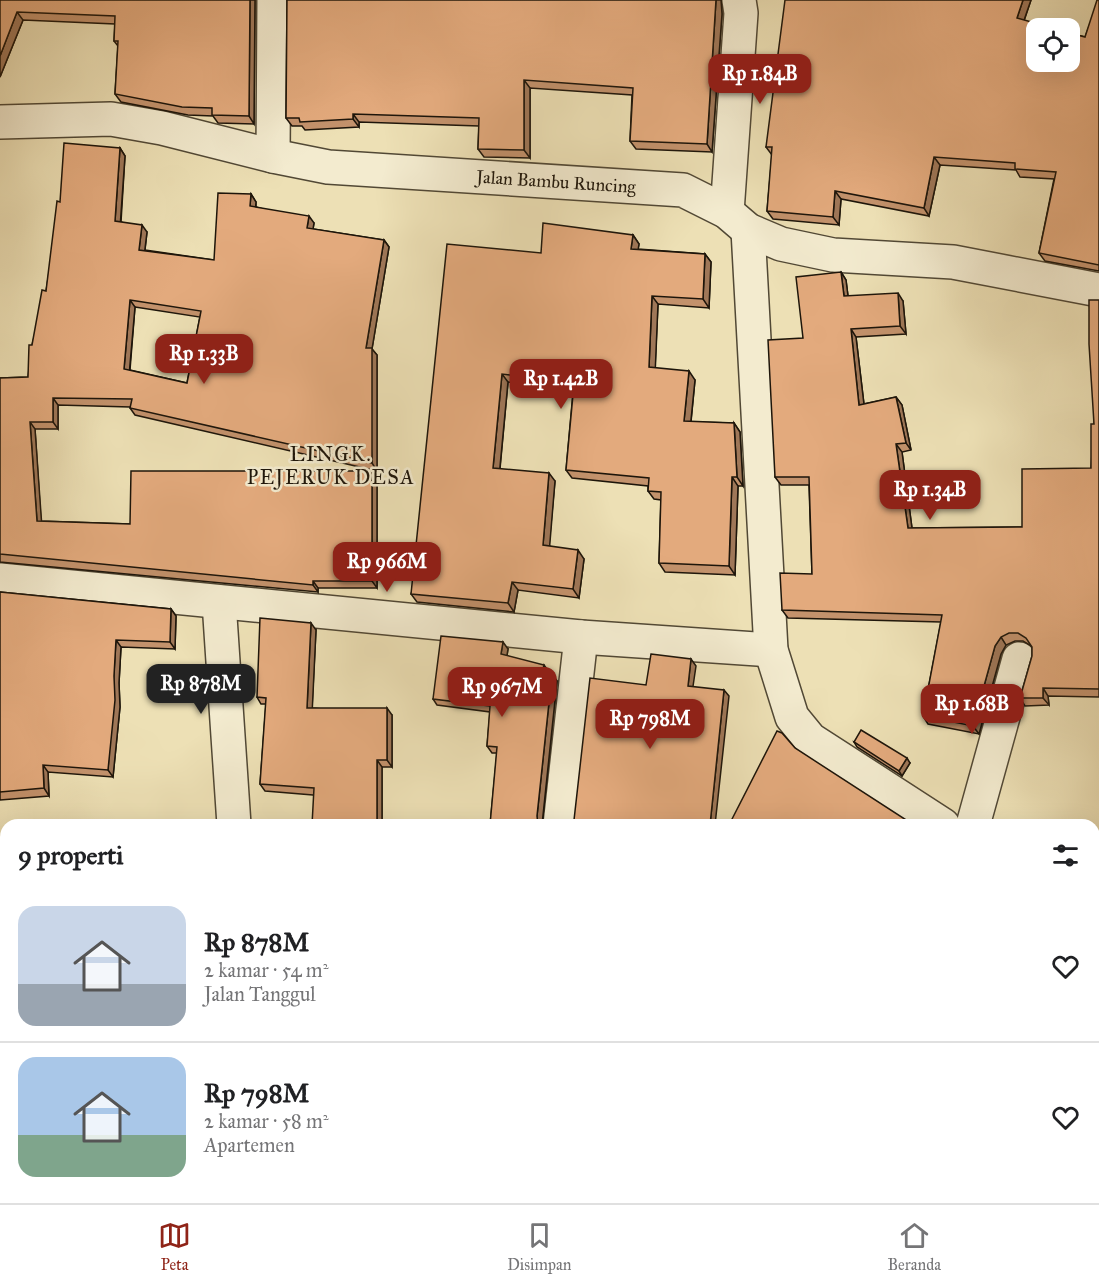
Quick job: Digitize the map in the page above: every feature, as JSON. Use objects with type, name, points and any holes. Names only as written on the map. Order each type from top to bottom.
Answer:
[{"type":"street","points":[[273,156],[274,0]]},
{"type":"street","points":[[739,0],[741,13],[737,221],[771,650],[792,717],[810,739],[934,819]]},
{"type":"street","name":"Jalan Bambu Runcing","points":[[0,122],[111,119],[162,128],[273,156],[328,167],[683,190],[781,244],[833,255],[953,262],[1099,290]]},
{"type":"street","points":[[0,580],[581,637],[771,650]]},
{"type":"street","points":[[219,602],[234,819]]},
{"type":"street","points":[[561,819],[581,637]]},
{"type":"street","points":[[976,819],[1019,659]]},
{"type":"building","points":[[0,0],[250,0],[249,116],[212,115],[212,108],[182,107],[115,94],[118,41],[114,41],[115,16],[17,12],[0,56]]},
{"type":"building","points":[[287,0],[716,0],[707,144],[630,141],[633,88],[524,80],[524,150],[478,149],[479,118],[353,114],[353,119],[300,122],[299,118],[286,118]]},
{"type":"building","points":[[785,0],[1023,0],[1017,18],[1026,20],[1026,72],[1080,72],[1080,36],[1085,37],[1097,0],[1099,0],[1099,265],[1039,253],[1056,172],[1015,169],[1015,163],[934,157],[924,208],[835,191],[833,217],[767,211],[772,147],[766,147]]},
{"type":"building","points":[[64,143],[120,148],[115,221],[142,225],[139,250],[214,260],[218,193],[251,194],[250,206],[309,216],[307,228],[384,240],[366,348],[372,348],[372,463],[130,408],[132,399],[53,398],[53,422],[30,422],[37,521],[130,524],[131,471],[372,471],[372,581],[313,581],[313,585],[0,554],[0,378],[28,377],[29,345],[32,345],[42,290],[46,291],[57,201],[60,202]],"holes":[[[130,300],[201,311],[187,383],[124,369]]]},
{"type":"building","points":[[543,223],[633,235],[631,249],[705,254],[703,299],[652,296],[649,367],[689,371],[684,421],[734,423],[737,477],[732,477],[729,566],[659,563],[661,492],[648,491],[649,478],[566,470],[574,384],[502,374],[493,468],[549,473],[543,545],[578,550],[573,589],[512,582],[508,603],[411,594],[447,244],[541,253]]},
{"type":"building","points":[[841,272],[844,296],[898,293],[900,326],[851,329],[859,405],[896,397],[906,443],[896,444],[908,528],[1022,527],[1022,469],[1091,468],[1091,424],[1094,424],[1089,300],[1099,300],[1099,689],[1043,688],[1043,698],[1020,698],[1032,656],[1032,647],[1026,638],[1018,633],[1009,633],[1001,637],[995,646],[973,726],[923,716],[942,615],[782,610],[780,573],[812,574],[809,477],[775,477],[768,340],[803,338],[796,277]]},
{"type":"building","points":[[0,592],[171,609],[170,642],[116,640],[115,700],[108,770],[43,765],[44,788],[0,792]]},
{"type":"building","points":[[260,618],[311,623],[307,708],[387,708],[387,760],[377,760],[377,819],[312,819],[314,788],[260,784],[266,698],[257,697]]},
{"type":"building","points":[[441,636],[503,642],[501,654],[544,665],[542,673],[552,674],[537,819],[491,819],[497,747],[487,746],[490,706],[433,699]]},
{"type":"building","points":[[651,654],[691,659],[688,686],[724,690],[711,819],[574,819],[590,678],[646,685]]},
{"type":"building","points":[[861,730],[907,758],[899,771],[854,742]]},
{"type":"building","points":[[777,731],[782,733],[795,748],[905,819],[732,819]]},
{"type":"district","name":"LINGK. PEJERUK DESA","points":[[331,466]]}]
